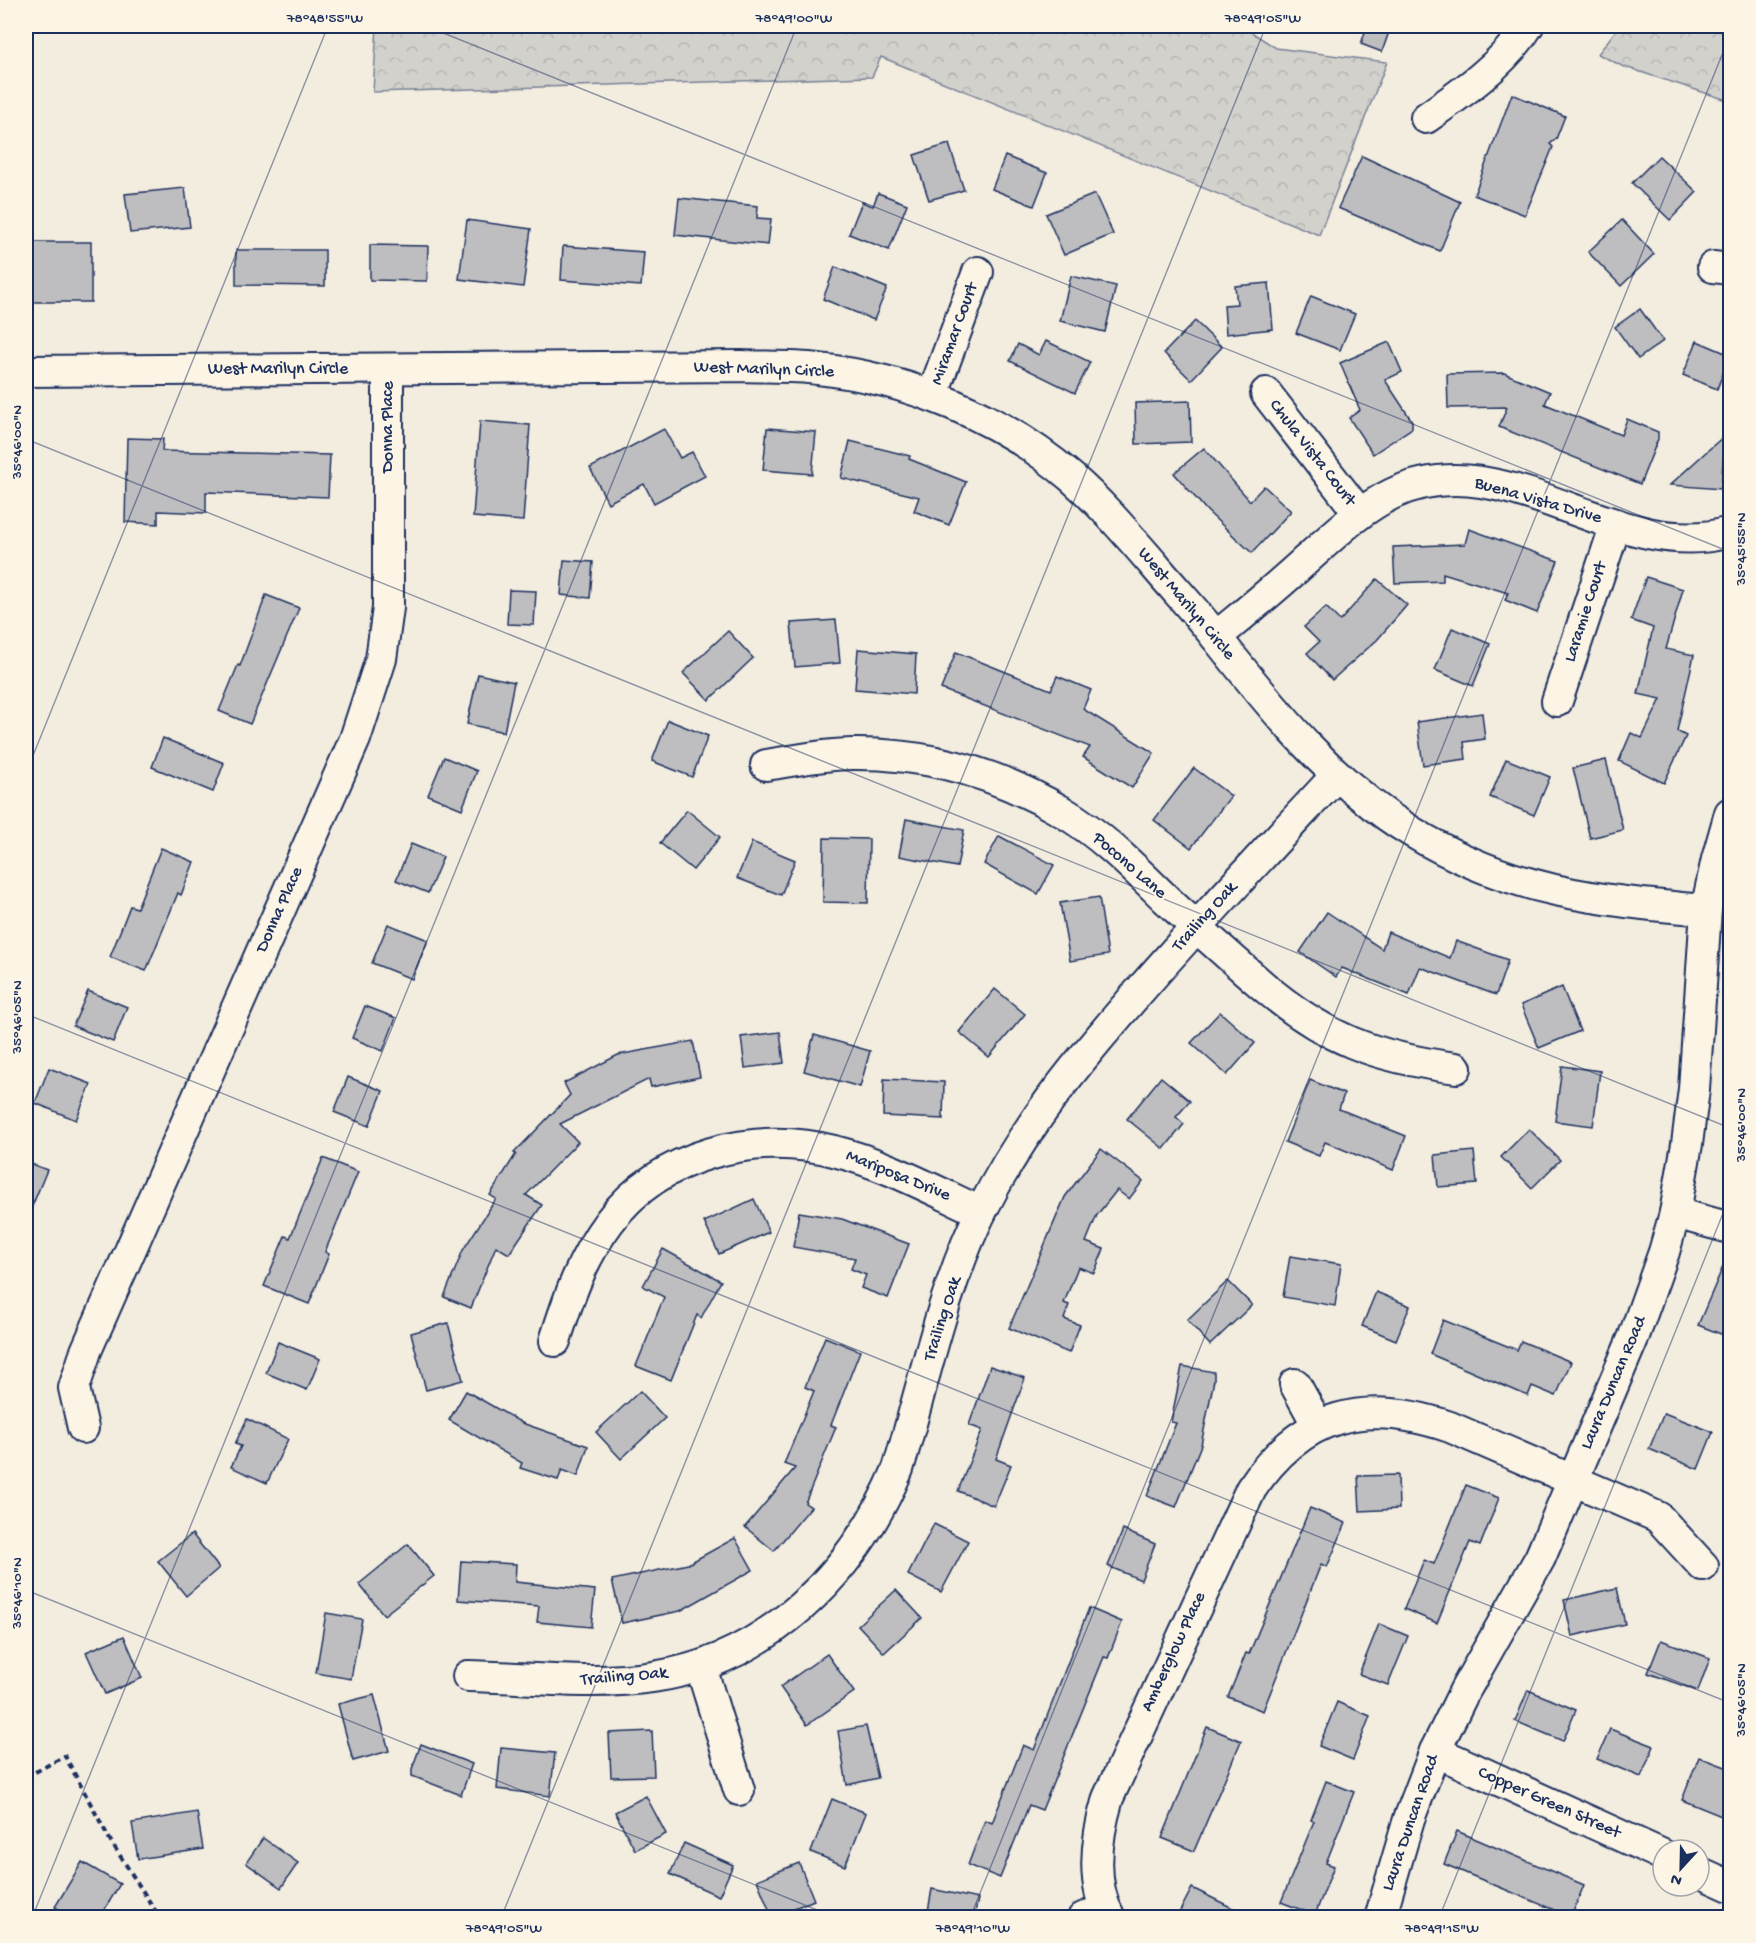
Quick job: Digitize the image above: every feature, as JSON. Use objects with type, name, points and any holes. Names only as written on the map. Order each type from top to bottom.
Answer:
[{"type":"street","points":[[1426,118],[1461,94],[1505,53],[1528,26]]},
{"type":"street","name":"Miramar Court","points":[[932,396],[978,272]]},
{"type":"street","name":"West Marilyn Circle","points":[[26,371],[731,366],[818,368],[887,382],[932,396],[1014,437],[1070,476],[1106,510],[1216,637],[1264,698],[1336,776],[1412,832],[1468,862],[1516,881],[1565,894],[1706,910]]},
{"type":"street","name":"Donna Place","points":[[83,1428],[74,1388],[86,1351],[355,739],[372,691],[381,659],[388,608],[388,369]]},
{"type":"street","name":"Chula Vista Court","points":[[1266,393],[1359,513]]},
{"type":"street","name":"Buena Vista Drive","points":[[1216,637],[1359,513],[1413,486],[1432,480],[1456,479],[1508,488],[1616,524],[1670,536],[1693,537],[1731,532]]},
{"type":"street","name":"Laramie Court","points":[[1557,701],[1616,524]]},
{"type":"street","name":"Pocono Lane","points":[[766,765],[850,754],[894,755],[933,761],[979,773],[1021,789],[1065,813],[1109,845],[1287,1006],[1319,1028],[1356,1046],[1386,1056],[1456,1068]]},
{"type":"street","name":"Trailing Oak","points":[[468,1676],[609,1680],[652,1677],[701,1667],[762,1635],[799,1608],[840,1568],[875,1518],[898,1469],[941,1320],[981,1212],[1014,1154],[1069,1071],[1196,926],[1336,776]]},
{"type":"street","name":"Laura Duncan Road","points":[[1380,1917],[1409,1819],[1435,1751],[1464,1692],[1540,1558],[1648,1301],[1675,1213],[1694,1089],[1706,910],[1717,859],[1731,813]]},
{"type":"street","name":"Mariposa Drive","points":[[555,1341],[573,1283],[609,1221],[629,1199],[654,1179],[685,1163],[721,1149],[759,1144],[798,1145],[833,1150],[872,1162],[981,1212]]},
{"type":"street","points":[[1675,1213],[1731,1228]]},
{"type":"street","points":[[1295,1384],[1317,1424]]},
{"type":"street","name":"Amberglow Place","points":[[1099,1915],[1097,1856],[1101,1823],[1108,1798],[1251,1489],[1266,1466],[1293,1440],[1317,1424],[1349,1415],[1383,1413],[1421,1417],[1658,1517],[1703,1566]]},
{"type":"street","points":[[701,1667],[739,1790]]},
{"type":"street","name":"Copper Green Street","points":[[1435,1751],[1651,1850]]},
{"type":"street","points":[[1711,1877],[1731,1886]]},
{"type":"path","points":[[26,1778],[65,1756],[110,1839],[160,1917]]},
{"type":"green space","points":[[377,26],[1242,26],[1276,48],[1387,62],[1319,235],[881,57],[872,77],[373,92]]},
{"type":"green space","points":[[1625,26],[1730,26],[1730,101],[1622,66],[1598,54],[1616,30]]},
{"type":"building","points":[[1367,26],[1391,26],[1382,52],[1361,44]]},
{"type":"building","points":[[1512,94],[1565,116],[1556,139],[1550,144],[1553,147],[1525,215],[1474,195]]},
{"type":"building","points":[[949,144],[964,190],[929,200],[914,155]]},
{"type":"building","points":[[1005,156],[1047,173],[1034,206],[992,189]]},
{"type":"building","points":[[1362,156],[1460,202],[1440,251],[1338,208]]},
{"type":"building","points":[[1659,156],[1697,192],[1670,220],[1632,183]]},
{"type":"building","points":[[185,188],[190,227],[130,233],[125,194]]},
{"type":"building","points":[[878,193],[907,204],[889,250],[849,234],[862,202],[873,206]]},
{"type":"building","points":[[1095,194],[1113,234],[1064,255],[1046,214]]},
{"type":"building","points":[[679,198],[758,206],[757,218],[771,219],[768,245],[675,235]]},
{"type":"building","points":[[467,220],[531,229],[523,287],[459,279]]},
{"type":"building","points":[[1622,220],[1654,254],[1621,286],[1588,252]]},
{"type":"building","points":[[26,242],[91,242],[91,302],[26,302]]},
{"type":"building","points":[[370,245],[428,246],[427,281],[370,280]]},
{"type":"building","points":[[563,246],[644,252],[641,286],[561,280]]},
{"type":"building","points":[[236,250],[325,250],[325,286],[236,285]]},
{"type":"building","points":[[835,267],[887,288],[874,320],[823,299]]},
{"type":"building","points":[[1071,276],[1116,286],[1105,332],[1060,321]]},
{"type":"building","points":[[1269,283],[1273,329],[1226,334],[1224,305],[1237,304],[1235,286]]},
{"type":"building","points":[[1311,296],[1355,314],[1340,350],[1296,333]]},
{"type":"building","points":[[1640,309],[1663,341],[1638,359],[1615,327]]},
{"type":"building","points":[[1195,321],[1222,347],[1191,380],[1164,353]]},
{"type":"building","points":[[1046,341],[1090,362],[1075,393],[1010,361],[1018,344],[1039,355]]},
{"type":"building","points":[[1697,341],[1730,355],[1717,389],[1683,375]]},
{"type":"building","points":[[1389,342],[1402,372],[1385,380],[1412,421],[1412,428],[1373,454],[1349,418],[1360,410],[1340,363]]},
{"type":"building","points":[[1504,373],[1550,392],[1545,404],[1621,435],[1627,419],[1658,432],[1658,439],[1640,484],[1499,427],[1507,407],[1448,408],[1447,374]]},
{"type":"building","points":[[1190,401],[1191,442],[1136,444],[1135,403]]},
{"type":"building","points":[[480,421],[530,425],[523,521],[473,517]]},
{"type":"building","points":[[767,428],[816,432],[812,474],[763,470]]},
{"type":"building","points":[[664,429],[680,458],[692,452],[705,476],[654,503],[644,484],[608,503],[590,468]]},
{"type":"building","points":[[1725,435],[1721,489],[1670,485],[1706,452]]},
{"type":"building","points":[[127,438],[163,439],[162,451],[330,455],[328,497],[206,492],[206,513],[158,511],[158,524],[125,522]]},
{"type":"building","points":[[850,441],[910,456],[909,459],[966,482],[949,525],[914,511],[919,497],[841,478]]},
{"type":"building","points":[[1204,448],[1250,501],[1264,486],[1291,511],[1252,553],[1207,511],[1174,473]]},
{"type":"building","points":[[1469,529],[1558,561],[1537,613],[1505,600],[1508,593],[1443,573],[1443,581],[1395,583],[1393,547],[1465,544]]},
{"type":"building","points":[[564,560],[593,562],[590,598],[561,595]]},
{"type":"building","points":[[1646,577],[1683,589],[1666,649],[1694,655],[1677,731],[1686,736],[1664,783],[1619,761],[1631,733],[1642,738],[1661,699],[1638,694],[1653,628],[1631,620]]},
{"type":"building","points":[[1377,579],[1407,605],[1377,640],[1332,680],[1307,653],[1319,642],[1304,627],[1326,607],[1340,621]]},
{"type":"building","points":[[509,590],[536,591],[534,625],[507,624]]},
{"type":"building","points":[[266,595],[299,608],[250,724],[219,711],[238,665],[240,666]]},
{"type":"building","points":[[836,620],[840,663],[795,667],[791,623]]},
{"type":"building","points":[[1452,628],[1490,644],[1473,686],[1435,670]]},
{"type":"building","points":[[728,631],[753,658],[709,700],[683,673]]},
{"type":"building","points":[[858,649],[916,654],[914,694],[855,689]]},
{"type":"building","points":[[956,652],[1051,690],[1057,676],[1091,690],[1083,709],[1154,753],[1132,788],[1083,757],[1090,747],[941,689]]},
{"type":"building","points":[[478,674],[514,682],[504,732],[467,724]]},
{"type":"building","points":[[1482,713],[1485,739],[1464,742],[1466,759],[1423,765],[1417,722]]},
{"type":"building","points":[[668,720],[708,736],[692,777],[652,761]]},
{"type":"building","points":[[163,738],[224,763],[213,792],[152,767]]},
{"type":"building","points":[[444,757],[477,771],[462,809],[428,795]]},
{"type":"building","points":[[1506,759],[1550,777],[1534,815],[1490,797]]},
{"type":"building","points":[[1606,760],[1623,830],[1590,838],[1573,768]]},
{"type":"building","points":[[1194,768],[1231,796],[1191,848],[1154,820]]},
{"type":"building","points":[[687,810],[720,837],[693,870],[660,843]]},
{"type":"building","points":[[906,819],[964,830],[957,867],[899,856]]},
{"type":"building","points":[[999,836],[1054,865],[1038,894],[984,864]]},
{"type":"building","points":[[824,838],[869,839],[868,903],[823,902]]},
{"type":"building","points":[[752,842],[795,860],[781,895],[737,878]]},
{"type":"building","points":[[411,844],[443,857],[428,893],[396,880]]},
{"type":"building","points":[[161,848],[194,862],[181,895],[178,893],[146,971],[110,957],[130,906],[137,908]]},
{"type":"building","points":[[1099,897],[1108,955],[1070,961],[1060,903]]},
{"type":"building","points":[[1327,912],[1382,949],[1388,932],[1450,958],[1456,941],[1508,960],[1496,995],[1420,967],[1409,995],[1342,968],[1336,977],[1300,952]]},
{"type":"building","points":[[388,924],[428,940],[412,979],[372,963]]},
{"type":"building","points":[[1562,987],[1580,1031],[1539,1048],[1521,1005]]},
{"type":"building","points":[[995,989],[1025,1014],[989,1057],[959,1032]]},
{"type":"building","points":[[88,991],[127,1007],[113,1042],[73,1026]]},
{"type":"building","points":[[365,1006],[396,1018],[383,1051],[352,1038]]},
{"type":"building","points":[[1220,1012],[1255,1043],[1227,1075],[1191,1043]]},
{"type":"building","points":[[780,1032],[784,1063],[745,1068],[741,1037]]},
{"type":"building","points":[[814,1035],[870,1051],[860,1087],[804,1071]]},
{"type":"building","points":[[693,1041],[700,1077],[651,1087],[649,1079],[560,1124],[578,1142],[526,1195],[542,1205],[509,1254],[496,1246],[471,1308],[444,1297],[463,1250],[496,1199],[490,1195],[516,1154],[514,1153],[570,1095],[564,1083],[618,1055]]},
{"type":"building","points":[[1562,1066],[1600,1071],[1593,1126],[1555,1121]]},
{"type":"building","points":[[49,1068],[91,1084],[76,1120],[35,1103]]},
{"type":"building","points":[[348,1077],[383,1091],[369,1126],[334,1112]]},
{"type":"building","points":[[1161,1077],[1190,1101],[1176,1117],[1184,1124],[1164,1149],[1127,1119]]},
{"type":"building","points":[[884,1079],[944,1082],[943,1119],[883,1116]]},
{"type":"building","points":[[1310,1080],[1344,1094],[1339,1109],[1406,1136],[1393,1170],[1325,1142],[1319,1156],[1285,1142]]},
{"type":"building","points":[[1529,1129],[1560,1160],[1532,1188],[1501,1157]]},
{"type":"building","points":[[1101,1149],[1143,1181],[1129,1199],[1117,1190],[1097,1215],[1086,1242],[1104,1249],[1094,1273],[1078,1267],[1064,1303],[1069,1305],[1064,1319],[1080,1325],[1069,1353],[1009,1328],[1065,1197]]},
{"type":"building","points":[[1474,1151],[1477,1184],[1438,1187],[1435,1155]]},
{"type":"building","points":[[323,1158],[358,1172],[325,1252],[329,1254],[309,1304],[264,1286],[285,1236],[290,1238]]},
{"type":"building","points":[[26,1162],[47,1170],[26,1221]]},
{"type":"building","points":[[754,1199],[769,1232],[719,1254],[704,1222]]},
{"type":"building","points":[[799,1212],[842,1219],[909,1244],[888,1298],[861,1288],[866,1275],[851,1269],[855,1258],[793,1247]]},
{"type":"building","points":[[1731,1248],[1731,1338],[1698,1325]]},
{"type":"building","points":[[663,1249],[721,1281],[701,1318],[697,1315],[671,1380],[636,1366],[664,1297],[643,1286]]},
{"type":"building","points":[[1290,1256],[1341,1264],[1335,1306],[1283,1297]]},
{"type":"building","points":[[1228,1281],[1252,1305],[1210,1345],[1187,1320]]},
{"type":"building","points":[[1376,1292],[1410,1306],[1396,1340],[1362,1326]]},
{"type":"building","points":[[1443,1320],[1517,1350],[1521,1341],[1571,1362],[1556,1396],[1532,1386],[1528,1396],[1430,1354]]},
{"type":"building","points":[[448,1323],[463,1380],[426,1390],[411,1333]]},
{"type":"building","points":[[825,1337],[860,1351],[831,1425],[836,1427],[805,1503],[811,1507],[774,1551],[745,1527],[795,1468],[784,1464],[814,1391],[805,1387]]},
{"type":"building","points":[[278,1342],[320,1359],[307,1390],[266,1373]]},
{"type":"building","points":[[990,1366],[1025,1378],[996,1459],[1011,1465],[994,1506],[958,1491],[982,1430],[969,1425]]},
{"type":"building","points":[[1182,1366],[1214,1372],[1214,1380],[1201,1445],[1176,1507],[1147,1496],[1176,1423],[1171,1422]]},
{"type":"building","points":[[466,1391],[522,1423],[588,1446],[578,1476],[562,1470],[558,1480],[520,1468],[522,1463],[449,1420]]},
{"type":"building","points":[[640,1391],[665,1418],[621,1459],[596,1432]]},
{"type":"building","points":[[1664,1413],[1713,1432],[1698,1469],[1649,1449]]},
{"type":"building","points":[[247,1419],[288,1439],[267,1483],[231,1467],[241,1446],[235,1444]]},
{"type":"building","points":[[1398,1475],[1399,1509],[1360,1511],[1358,1476]]},
{"type":"building","points":[[1466,1485],[1499,1498],[1480,1546],[1470,1542],[1437,1623],[1404,1609],[1424,1560],[1434,1564]]},
{"type":"building","points":[[1310,1508],[1346,1523],[1327,1567],[1321,1564],[1263,1711],[1228,1697],[1246,1653],[1249,1654]]},
{"type":"building","points":[[934,1524],[968,1541],[941,1592],[908,1575]]},
{"type":"building","points":[[1123,1530],[1155,1544],[1141,1580],[1108,1566]]},
{"type":"building","points":[[192,1534],[219,1568],[186,1596],[158,1561]]},
{"type":"building","points":[[735,1538],[753,1570],[680,1611],[622,1623],[612,1580],[688,1564]]},
{"type":"building","points":[[408,1544],[434,1576],[384,1615],[359,1584]]},
{"type":"building","points":[[461,1561],[516,1564],[515,1582],[595,1590],[591,1627],[537,1622],[539,1606],[458,1600]]},
{"type":"building","points":[[1617,1588],[1625,1624],[1572,1636],[1564,1600]]},
{"type":"building","points":[[896,1590],[922,1618],[884,1653],[858,1625]]},
{"type":"building","points":[[1089,1608],[1122,1622],[1108,1658],[1104,1657],[1042,1810],[1029,1805],[1000,1878],[968,1865],[985,1820],[992,1823],[1023,1745],[1034,1750]]},
{"type":"building","points":[[326,1613],[362,1619],[351,1679],[316,1673]]},
{"type":"building","points":[[1379,1624],[1408,1636],[1388,1685],[1359,1674]]},
{"type":"building","points":[[124,1636],[142,1678],[105,1694],[86,1652]]},
{"type":"building","points":[[1661,1640],[1710,1658],[1698,1691],[1648,1673]]},
{"type":"building","points":[[827,1654],[854,1692],[807,1725],[780,1687]]},
{"type":"building","points":[[1528,1690],[1576,1710],[1563,1741],[1515,1721]]},
{"type":"building","points":[[374,1695],[389,1751],[353,1761],[338,1704]]},
{"type":"building","points":[[1337,1702],[1370,1716],[1353,1760],[1319,1746]]},
{"type":"building","points":[[866,1726],[878,1778],[847,1785],[838,1731]]},
{"type":"building","points":[[1207,1727],[1241,1741],[1194,1851],[1162,1838]]},
{"type":"building","points":[[1610,1729],[1654,1746],[1641,1777],[1597,1759]]},
{"type":"building","points":[[652,1731],[654,1776],[611,1777],[609,1733]]},
{"type":"building","points":[[421,1744],[472,1764],[461,1795],[412,1776],[412,1769]]},
{"type":"building","points":[[501,1748],[555,1753],[550,1796],[497,1789]]},
{"type":"building","points":[[1699,1757],[1731,1769],[1731,1820],[1682,1800]]},
{"type":"building","points":[[1326,1781],[1354,1792],[1326,1863],[1334,1866],[1315,1915],[1281,1902],[1314,1821],[1311,1820]]},
{"type":"building","points":[[646,1796],[666,1834],[635,1850],[615,1812]]},
{"type":"building","points":[[832,1799],[866,1813],[845,1866],[811,1852]]},
{"type":"building","points":[[197,1812],[203,1849],[138,1859],[132,1823]]},
{"type":"building","points":[[1457,1831],[1584,1885],[1571,1917],[1444,1864]]},
{"type":"building","points":[[263,1838],[298,1863],[281,1888],[246,1863]]},
{"type":"building","points":[[684,1843],[733,1865],[719,1896],[670,1874]]},
{"type":"building","points":[[82,1862],[120,1884],[100,1917],[72,1917],[55,1907]]},
{"type":"building","points":[[799,1863],[814,1900],[772,1917],[757,1880]]},
{"type":"building","points":[[1192,1888],[1251,1917],[1177,1917]]},
{"type":"building","points":[[932,1889],[978,1899],[974,1917],[927,1917]]}]
